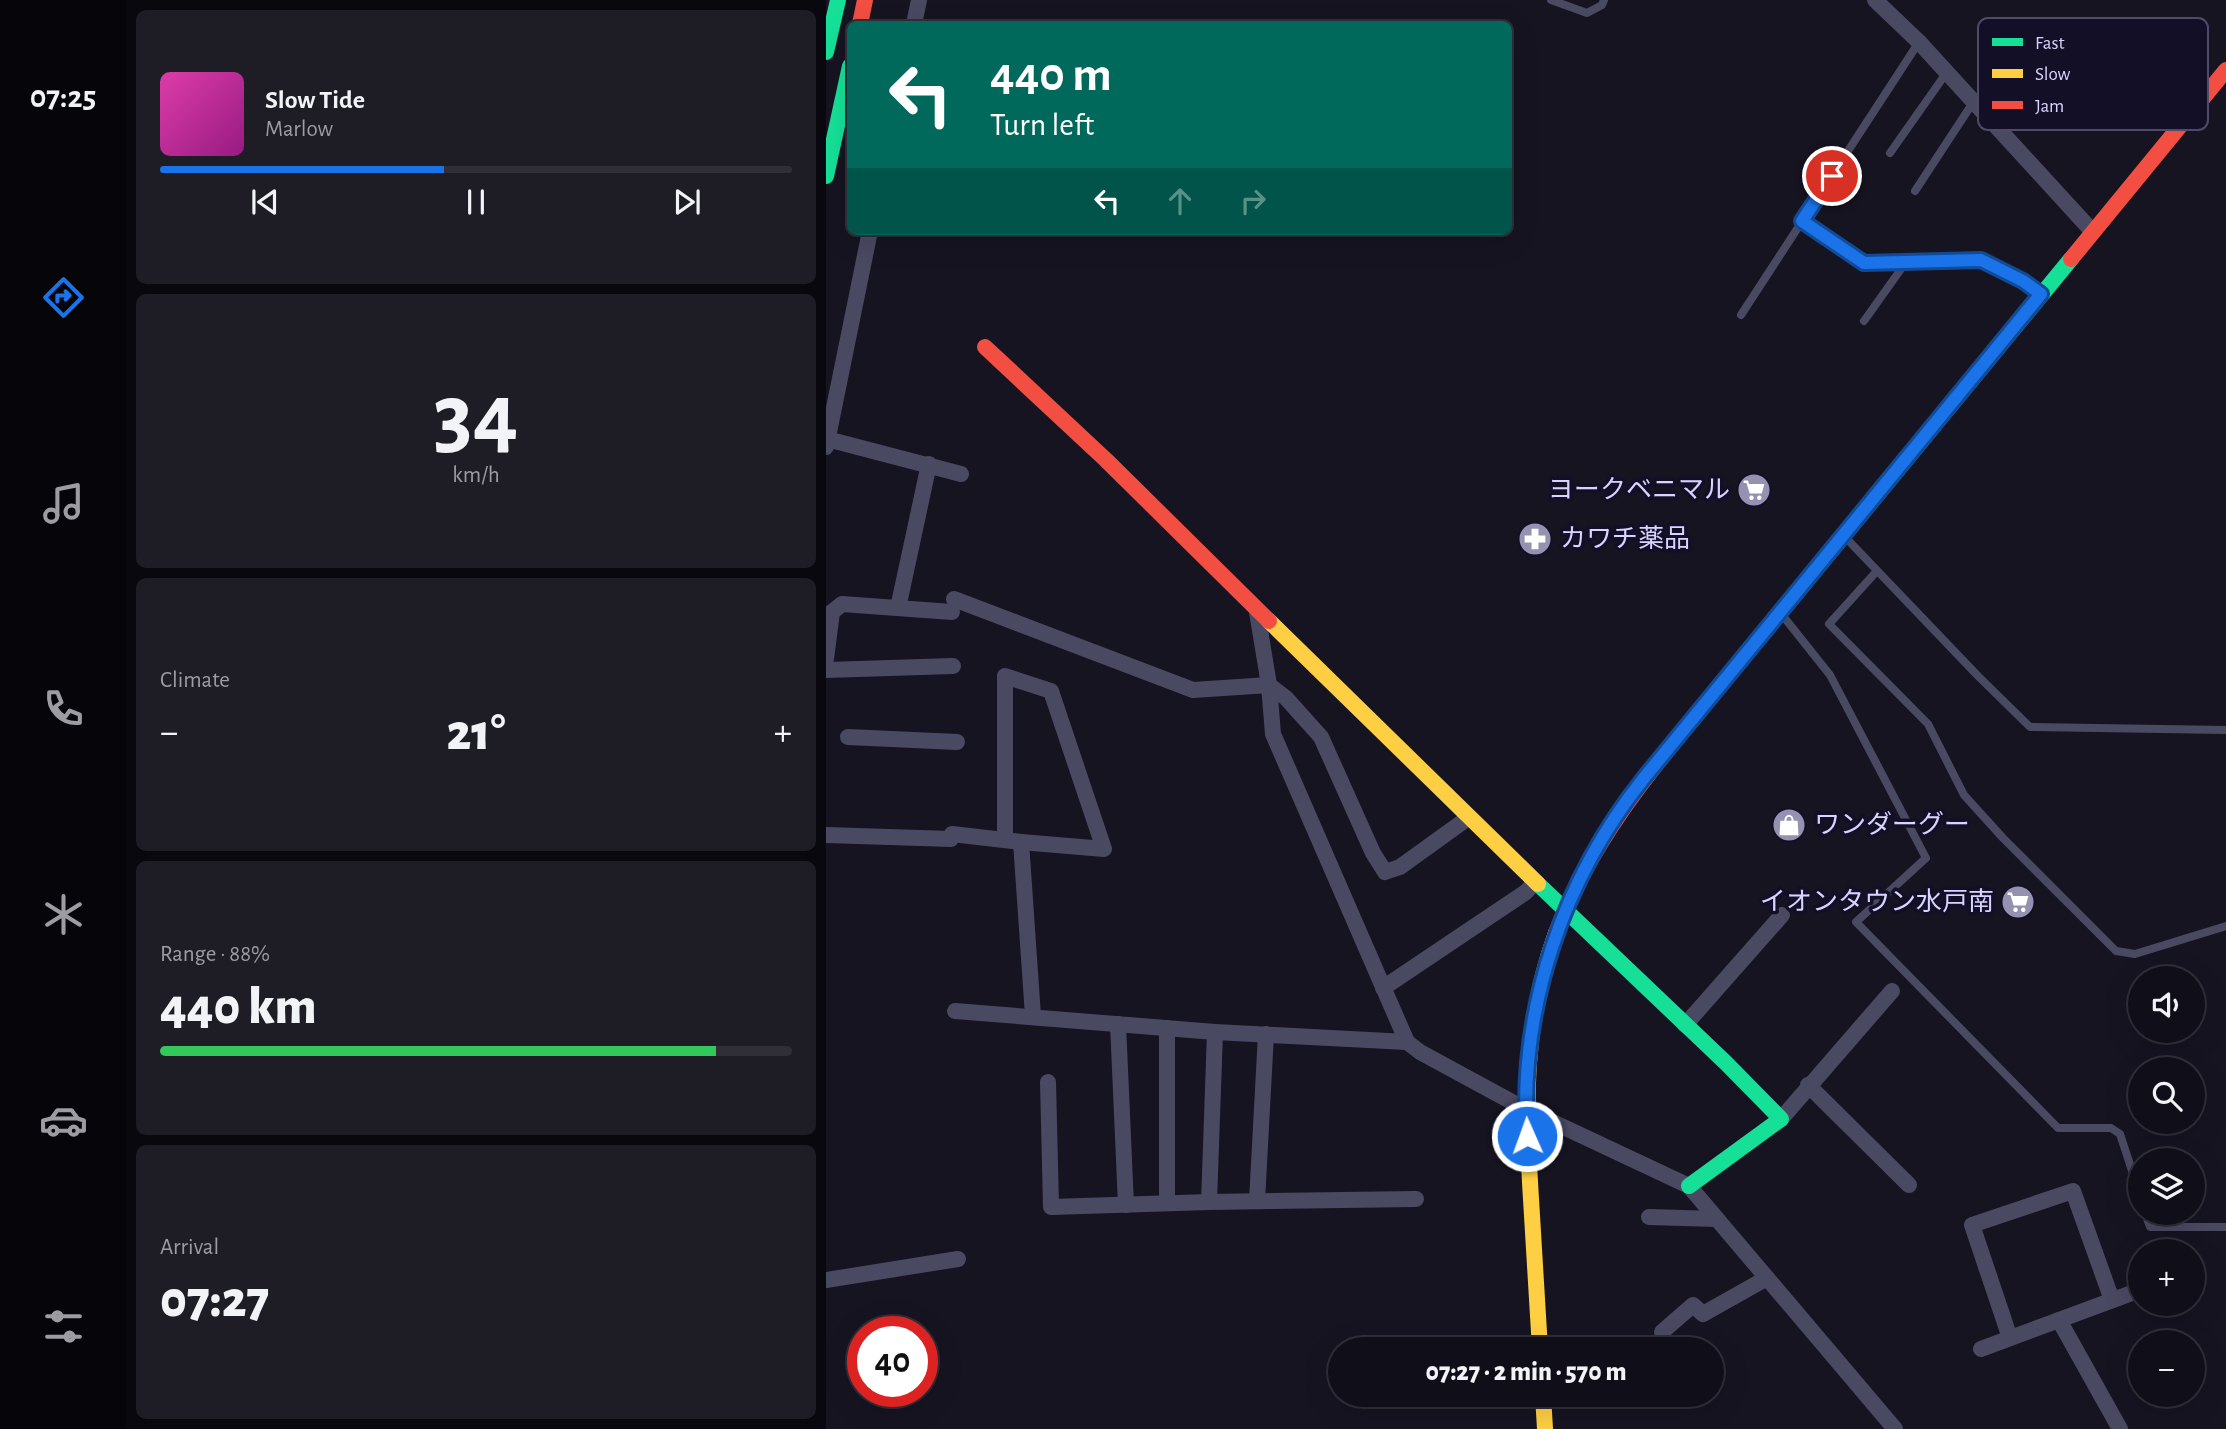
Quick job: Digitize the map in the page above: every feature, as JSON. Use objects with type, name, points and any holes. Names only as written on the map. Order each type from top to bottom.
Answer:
[{"type":"main road","points":[[826,52],[838,0]]},
{"type":"main road","points":[[861,21],[865,0]]},
{"type":"main road","points":[[2208,92],[2226,70]]},
{"type":"main road","points":[[826,176],[847,80]]},
{"type":"main road","points":[[1539,1337],[1525,1109],[1528,1056],[1533,1019],[1545,971],[1564,912],[1582,873],[1631,795],[2176,130]]},
{"type":"main road","points":[[985,347],[1116,470],[1534,883],[1782,1119],[1689,1186]]},
{"type":"main road","points":[[1544,1407],[1545,1429]]},
{"type":"street","points":[[915,21],[919,0]]},
{"type":"street","points":[[1875,0],[1919,42],[1978,105]]},
{"type":"street","points":[[2000,130],[2092,231]]},
{"type":"street","points":[[869,235],[827,443],[929,464],[961,474]]},
{"type":"street","points":[[898,608],[929,464]]},
{"type":"street","points":[[826,659],[832,612],[842,604],[898,608],[953,606],[1193,690],[1269,685],[1286,698],[1321,737],[1373,853],[1385,872],[1400,867],[1468,818]]},
{"type":"street","points":[[1257,612],[1269,685],[1273,734],[1407,1042],[1420,1052],[1525,1109],[1689,1186],[1895,1429]]},
{"type":"street","points":[[826,670],[953,666]]},
{"type":"street","points":[[826,835],[951,836],[1013,841],[1104,849],[1051,691],[1005,676],[1013,841],[1033,1016]]},
{"type":"street","points":[[848,737],[957,742]]},
{"type":"street","points":[[1383,988],[1526,892],[1534,883]]},
{"type":"street","points":[[1685,1025],[1782,915]]},
{"type":"street","points":[[1782,1119],[1808,1085],[1892,991]]},
{"type":"street","points":[[954,1011],[1215,1032],[1407,1042]]},
{"type":"street","points":[[1118,1024],[1126,1205]]},
{"type":"street","points":[[1167,1028],[1167,1203]]},
{"type":"street","points":[[1209,1202],[1215,1032]]},
{"type":"street","points":[[1257,1201],[1266,1034]]},
{"type":"street","points":[[1048,1082],[1051,1207],[1416,1199]]},
{"type":"street","points":[[1808,1085],[1909,1185]]},
{"type":"street","points":[[2010,1338],[1972,1225],[2073,1191],[2112,1300]]},
{"type":"street","points":[[1649,1217],[1717,1219]]},
{"type":"street","points":[[826,1280],[958,1259]]},
{"type":"street","points":[[1662,1332],[1693,1305],[1703,1314],[1767,1278]]},
{"type":"street","points":[[1981,1349],[2128,1294]]},
{"type":"street","points":[[2059,1320],[2120,1429]]},
{"type":"lane","points":[[1551,0],[1587,13],[1602,5],[1604,0]]},
{"type":"lane","points":[[1741,315],[1919,42]]},
{"type":"lane","points":[[1890,153],[1947,72]]},
{"type":"lane","points":[[1916,191],[1974,101]]},
{"type":"lane","points":[[1802,221],[1864,263],[1981,260],[2023,281],[2041,294]]},
{"type":"lane","points":[[1864,321],[1906,262]]},
{"type":"lane","points":[[1843,535],[2029,727],[2226,730]]},
{"type":"lane","points":[[1876,572],[1829,624],[1928,724],[1964,794],[2003,838],[2116,951],[2135,954],[2226,926]]},
{"type":"lane","points":[[1780,613],[1830,676],[1926,858],[1856,922],[2057,1128],[2111,1128],[2120,1134],[2128,1158]]},
{"type":"lane","points":[[2149,1225],[2226,1227]]},
{"type":"traffic: fast","points":[[826,52],[838,0]]},
{"type":"traffic: fast","points":[[826,176],[847,80]]},
{"type":"traffic: fast","points":[[1734,669],[2071,259]]},
{"type":"traffic: fast","points":[[1538,884],[1781,1119],[1689,1186]]},
{"type":"traffic: slow","points":[[1269,621],[1538,884]]},
{"type":"traffic: slow","points":[[1539,1337],[1529,1164],[1529,1064],[1537,1000],[1556,933]]},
{"type":"traffic: slow","points":[[1544,1407],[1545,1429]]},
{"type":"traffic: jam","points":[[861,21],[865,0]]},
{"type":"traffic: jam","points":[[2208,92],[2226,70]]},
{"type":"traffic: jam","points":[[2071,259],[2177,130]]},
{"type":"traffic: jam","points":[[985,347],[1106,460],[1269,621]]},
{"type":"traffic: jam","points":[[1556,933],[1590,860],[1611,827],[1658,762],[1734,669]]},
{"type":"place","name":"ヨークベニマル","points":[[1754,490]]},
{"type":"place","name":"カワチ薬品","points":[[1535,539]]},
{"type":"place","name":"ワンダーグー","points":[[1789,825]]},
{"type":"place","name":"イオンタウン水戸南","points":[[2018,902]]},
{"type":"route","points":[[1527,1136],[1525,1109],[1528,1056],[1533,1019],[1545,971],[1564,912],[1582,873],[1611,823],[1644,778],[2041,294],[2023,281],[1981,260],[1864,263],[1802,221],[1832,176]]}]
